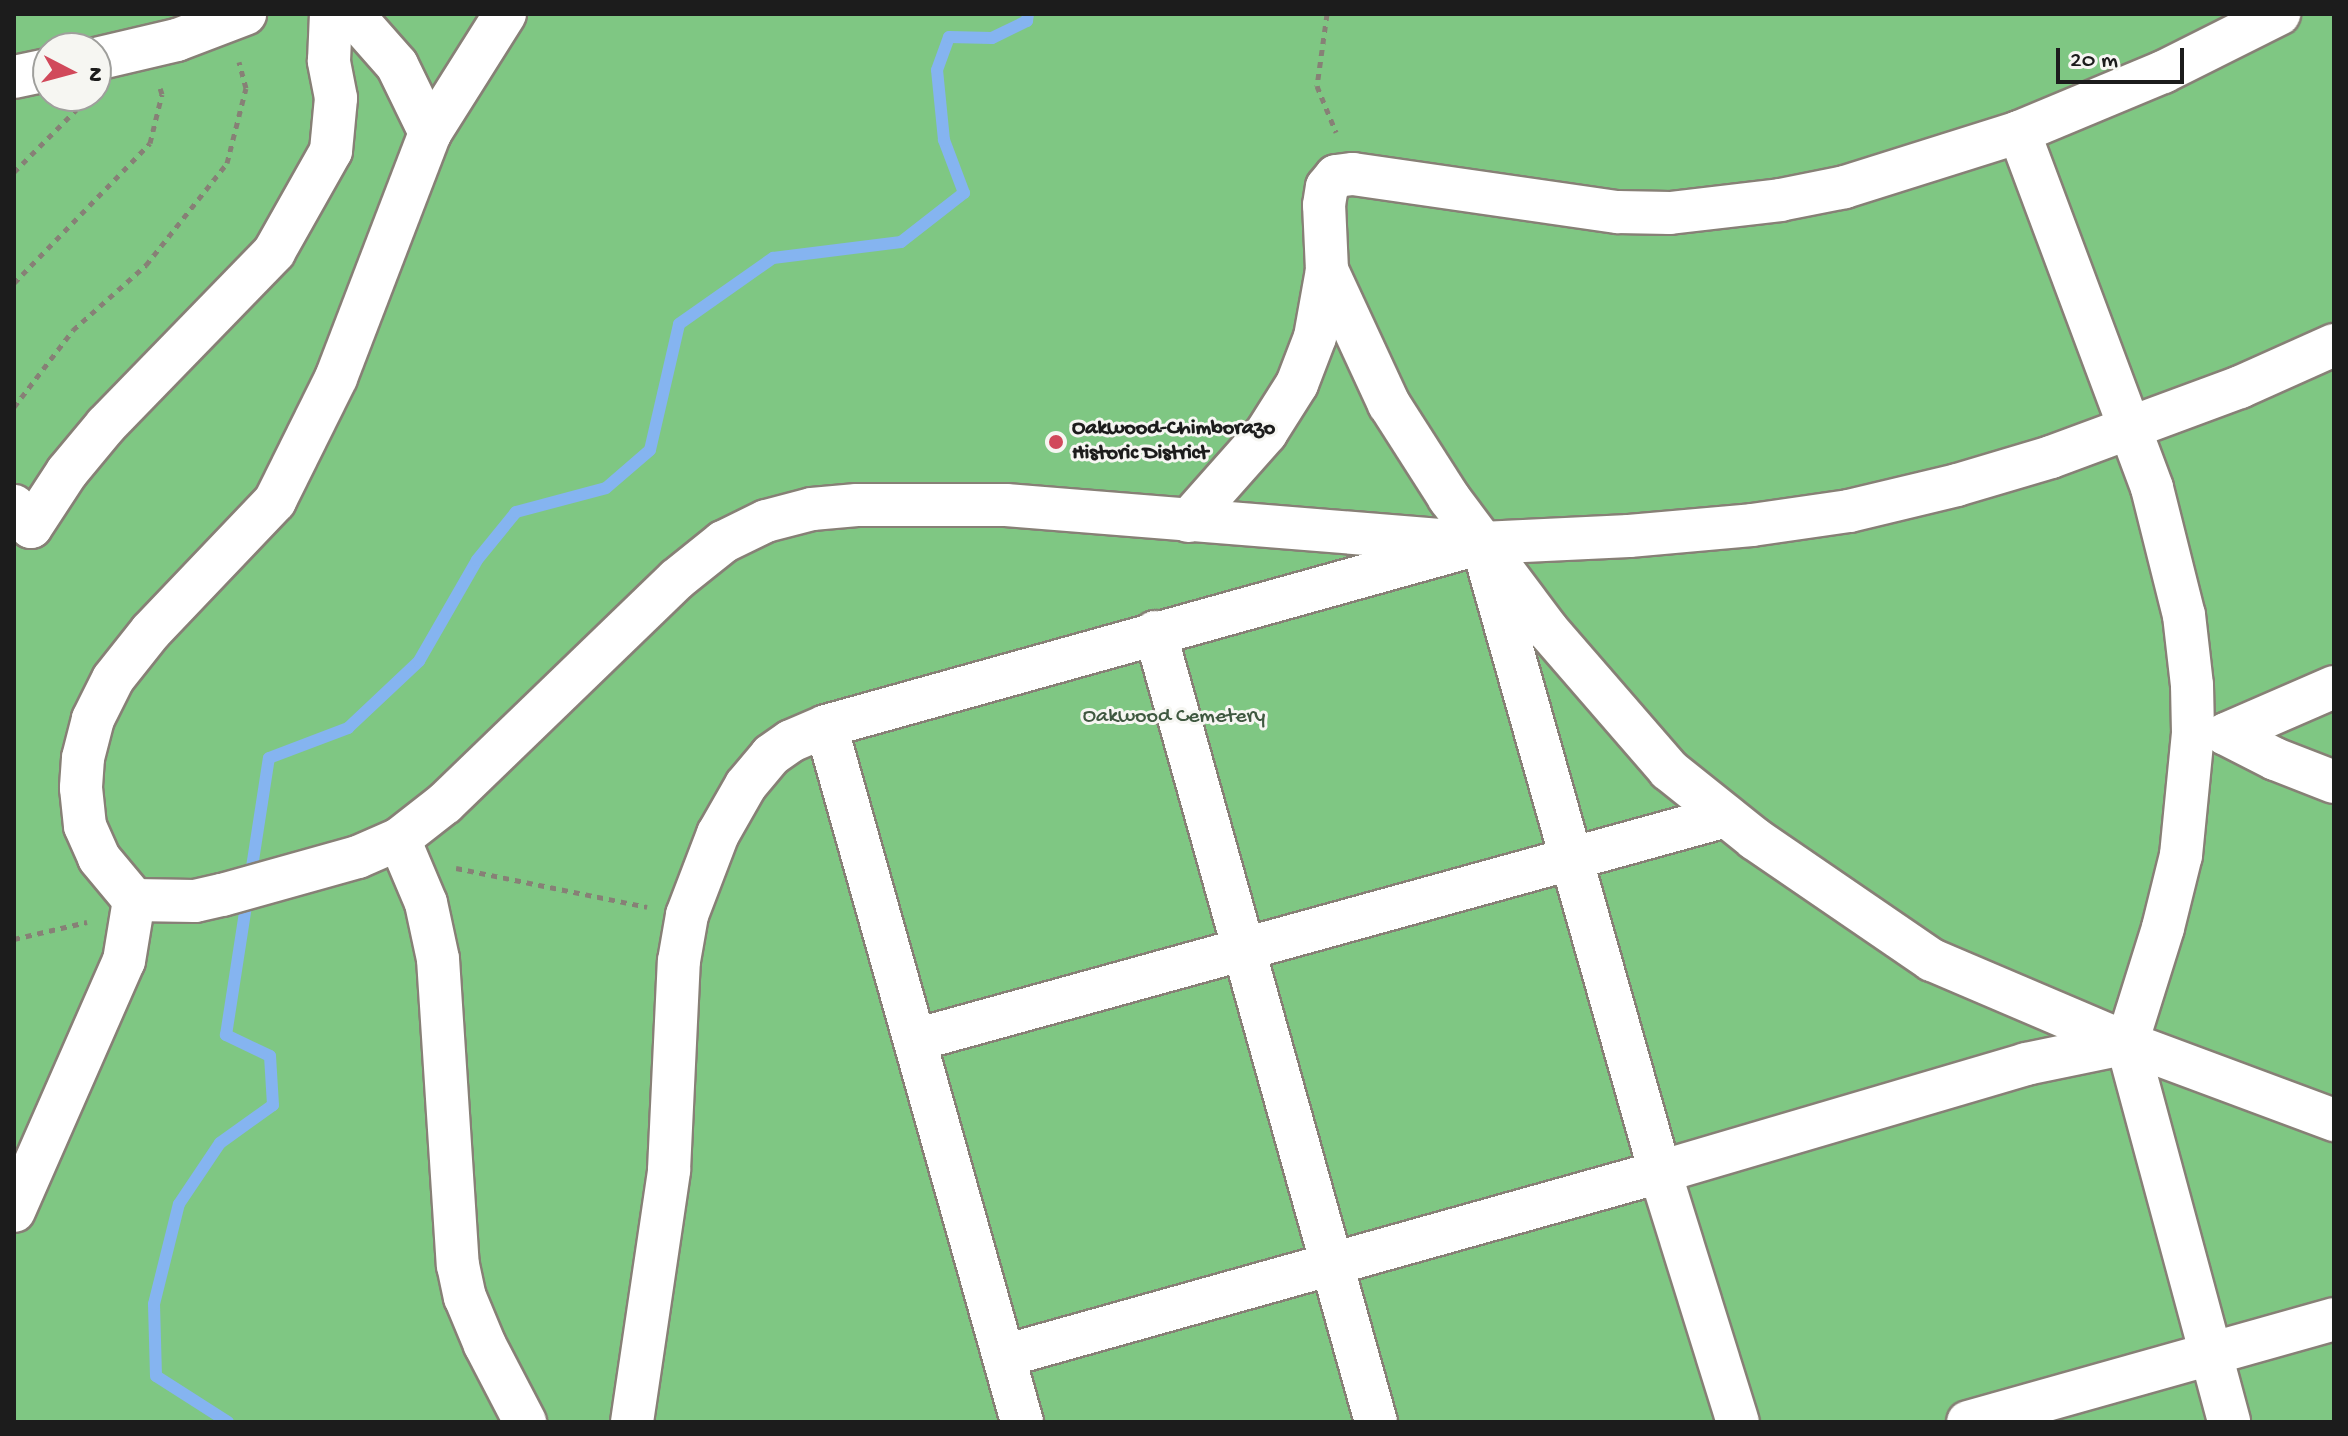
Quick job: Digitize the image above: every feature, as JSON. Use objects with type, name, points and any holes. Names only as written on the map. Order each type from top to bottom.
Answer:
[{"type":"lane","points":[[20,528],[106,425],[274,252],[317,181],[331,151],[336,126],[336,98],[329,61],[331,14]]},
{"type":"lane","points":[[352,14],[397,65],[430,133]]},
{"type":"lane","points":[[14,1211],[124,961],[134,900],[99,858],[85,826],[81,788],[93,719],[113,679],[151,631],[275,501],[336,378],[430,133],[505,14]]},
{"type":"lane","points":[[1188,521],[1266,433],[1297,384],[1315,337],[1327,270],[1327,187],[1336,176],[1353,174],[1618,212],[1670,213],[1735,207],[1845,187],[2019,132],[2163,72],[2279,14]]},
{"type":"lane","points":[[112,55],[236,18]]},
{"type":"lane","points":[[2019,132],[2131,428],[2171,555],[2181,600],[2192,685],[2209,734],[2163,928],[2127,1043],[2229,1422]]},
{"type":"lane","points":[[1327,270],[1389,404],[1482,543],[1547,629],[1669,770],[1726,816],[1932,960],[2127,1043],[2334,1120]]},
{"type":"lane","points":[[134,900],[195,901],[222,895],[358,857],[399,839],[445,803],[677,579],[723,542],[766,521],[812,509],[872,505],[1006,505],[1482,543],[1660,534],[1849,511],[1957,485],[2131,428],[2240,387],[2334,345]]},
{"type":"lane","points":[[632,1422],[669,1170],[679,961],[687,915],[718,834],[746,785],[771,755],[791,741],[826,726],[1482,543]]},
{"type":"lane","points":[[1482,543],[1574,859],[1660,1172],[1738,1422]]},
{"type":"lane","points":[[1155,632],[1376,1422]]},
{"type":"lane","points":[[2209,734],[2334,687]]},
{"type":"lane","points":[[826,726],[1022,1422]]},
{"type":"lane","points":[[2209,734],[2334,782]]},
{"type":"lane","points":[[915,1040],[1726,816]]},
{"type":"lane","points":[[399,839],[426,903],[438,959],[458,1265],[465,1297],[485,1345],[525,1422]]},
{"type":"lane","points":[[1004,1356],[1660,1172],[2026,1064],[2127,1043]]},
{"type":"lane","points":[[1968,1422],[2334,1319]]},
{"type":"path","points":[[1327,14],[1317,86],[1353,174]]},
{"type":"path","points":[[14,407],[73,330],[146,265],[227,163],[246,88],[236,18]]},
{"type":"path","points":[[14,283],[150,143],[162,94],[144,48]]},
{"type":"path","points":[[14,172],[74,112]]},
{"type":"path","points":[[455,868],[661,909]]},
{"type":"path","points":[[14,939],[91,921]]},
{"type":"green space","name":"Oakwood Cemetery","points":[[14,14],[2334,14],[2334,1422],[14,1422]]},
{"type":"waterway","points":[[228,1422],[156,1376],[154,1304],[179,1204],[220,1143],[273,1105],[270,1056],[226,1035],[269,758],[348,728],[419,661],[477,560],[516,512],[606,488],[650,450],[679,324],[773,258],[901,242],[964,193],[944,140],[937,70],[949,37],[992,38],[1027,21],[1028,14]]},
{"type":"place","name":"Oakwood-Chimborazo Historic District","points":[[1056,442]]}]
